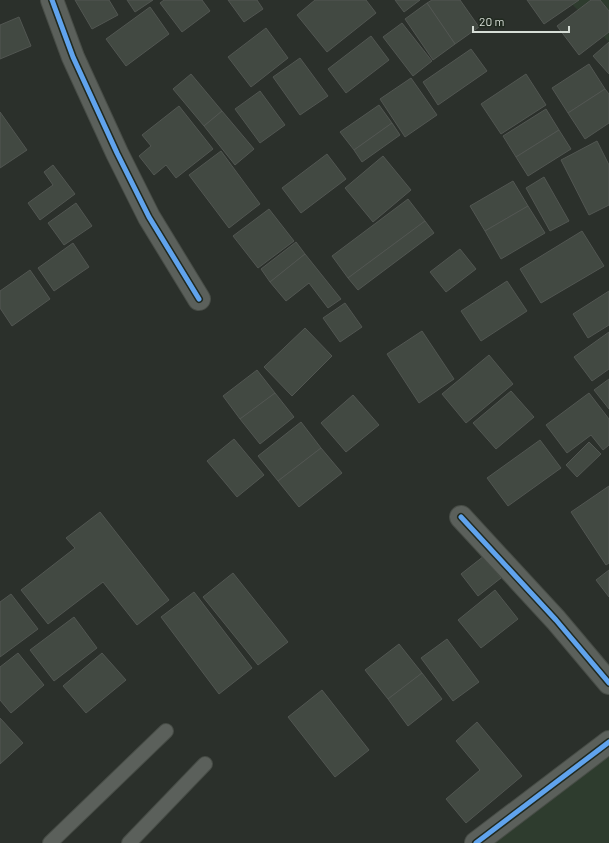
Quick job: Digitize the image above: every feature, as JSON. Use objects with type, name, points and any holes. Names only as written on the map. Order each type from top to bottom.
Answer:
[{"type":"street","points":[[52,0],[72,57],[116,153],[149,217],[199,299]]},
{"type":"street","points":[[461,517],[556,620],[609,683]]},
{"type":"street","points":[[476,843],[609,742]]},
{"type":"lane","points":[[50,843],[166,731]]},
{"type":"lane","points":[[129,843],[204,764]]},
{"type":"shaded area","points":[[568,0],[609,0],[609,42]]},
{"type":"shaded area","points":[[609,729],[609,843],[471,843]]},
{"type":"building","points":[[75,0],[109,0],[118,15],[92,29]]},
{"type":"building","points":[[127,0],[153,0],[135,12]]},
{"type":"building","points":[[164,0],[202,0],[210,11],[182,32],[160,3]]},
{"type":"building","points":[[228,0],[257,0],[263,9],[244,22]]},
{"type":"building","points":[[315,0],[366,0],[376,13],[327,52],[297,15]]},
{"type":"building","points":[[395,0],[420,0],[404,12]]},
{"type":"building","points":[[432,0],[460,0],[479,27],[455,44],[427,3]]},
{"type":"building","points":[[527,0],[579,0],[544,24]]},
{"type":"building","points":[[591,0],[600,0],[609,11],[609,32],[579,55],[557,26]]},
{"type":"building","points":[[427,3],[455,44],[433,60],[405,19]]},
{"type":"building","points":[[150,7],[169,34],[126,66],[106,39]]},
{"type":"building","points":[[19,17],[31,46],[0,59],[0,25]]},
{"type":"building","points":[[402,23],[432,61],[413,76],[383,37]]},
{"type":"building","points":[[266,28],[288,58],[251,87],[228,57]]},
{"type":"building","points":[[371,36],[389,60],[346,93],[328,69]]},
{"type":"building","points":[[609,42],[609,74],[593,56]]},
{"type":"building","points":[[471,49],[487,71],[438,105],[423,82]]},
{"type":"building","points":[[300,58],[328,96],[300,115],[273,77]]},
{"type":"building","points":[[589,64],[605,89],[568,113],[552,88]]},
{"type":"building","points":[[191,74],[222,111],[204,126],[173,89]]},
{"type":"building","points":[[526,74],[546,105],[501,134],[481,104]]},
{"type":"building","points":[[411,78],[437,115],[405,137],[380,99]]},
{"type":"building","points":[[605,89],[609,94],[609,123],[585,139],[568,113]]},
{"type":"building","points":[[260,91],[285,125],[260,143],[235,109]]},
{"type":"building","points":[[379,105],[392,123],[354,150],[340,132]]},
{"type":"building","points":[[179,106],[213,149],[176,178],[166,165],[154,175],[139,156],[151,146],[142,135]]},
{"type":"building","points":[[546,109],[559,130],[516,157],[503,136]]},
{"type":"building","points":[[222,111],[254,149],[235,165],[204,126]]},
{"type":"building","points":[[0,112],[27,150],[0,168]]},
{"type":"building","points":[[392,123],[400,135],[362,162],[354,150]]},
{"type":"building","points":[[559,130],[571,149],[528,176],[516,157]]},
{"type":"building","points":[[597,141],[609,165],[609,205],[589,215],[561,160]]},
{"type":"building","points":[[221,151],[260,204],[229,228],[189,175]]},
{"type":"building","points":[[327,154],[346,179],[301,213],[282,188]]},
{"type":"building","points":[[383,156],[411,190],[373,222],[345,188]]},
{"type":"building","points":[[53,165],[75,194],[40,220],[28,203],[53,185],[44,172]]},
{"type":"building","points":[[544,177],[569,221],[550,231],[526,188]]},
{"type":"building","points":[[513,181],[528,206],[485,231],[470,206]]},
{"type":"building","points":[[408,199],[425,221],[348,278],[332,256]]},
{"type":"building","points":[[76,203],[92,226],[64,245],[48,223]]},
{"type":"building","points":[[528,206],[545,233],[501,259],[485,231]]},
{"type":"building","points":[[269,209],[294,241],[258,268],[233,236]]},
{"type":"building","points":[[425,221],[434,233],[358,290],[348,278]]},
{"type":"building","points":[[582,231],[604,266],[541,303],[520,269]]},
{"type":"building","points":[[296,242],[305,254],[270,282],[261,269]]},
{"type":"building","points":[[73,243],[89,267],[54,291],[38,268]]},
{"type":"building","points":[[460,249],[476,269],[446,292],[430,272]]},
{"type":"building","points":[[305,254],[341,299],[328,308],[309,283],[286,301],[270,282]]},
{"type":"building","points":[[30,270],[50,299],[12,326],[0,308],[0,291]]},
{"type":"building","points":[[507,281],[527,311],[481,341],[461,311]]},
{"type":"building","points":[[609,291],[609,325],[588,338],[573,314]]},
{"type":"building","points":[[345,303],[362,327],[340,342],[323,318]]},
{"type":"building","points":[[305,328],[332,356],[292,396],[264,367]]},
{"type":"building","points":[[422,331],[454,379],[419,403],[387,354]]},
{"type":"building","points":[[609,332],[609,369],[592,381],[574,357]]},
{"type":"building","points":[[489,355],[513,384],[466,423],[442,394]]},
{"type":"building","points":[[257,370],[275,393],[240,419],[223,396]]},
{"type":"building","points":[[609,379],[609,409],[594,390]]},
{"type":"building","points":[[511,391],[534,417],[496,449],[473,423]]},
{"type":"building","points":[[275,393],[294,417],[260,444],[240,419]]},
{"type":"building","points":[[589,393],[609,419],[609,445],[603,450],[591,435],[567,453],[546,425]]},
{"type":"building","points":[[353,395],[379,425],[346,452],[321,423]]},
{"type":"building","points":[[301,422],[321,448],[278,481],[258,456]]},
{"type":"building","points":[[234,439],[264,475],[237,497],[207,461]]},
{"type":"building","points":[[540,440],[561,468],[508,506],[487,478]]},
{"type":"building","points":[[589,442],[601,454],[577,477],[566,465]]},
{"type":"building","points":[[321,448],[342,473],[299,507],[278,481]]},
{"type":"building","points":[[609,486],[609,563],[606,565],[571,512]]},
{"type":"building","points":[[100,512],[169,600],[137,625],[103,582],[48,624],[21,590],[75,548],[66,538]]},
{"type":"building","points":[[484,556],[501,578],[478,596],[461,574]]},
{"type":"building","points":[[609,570],[609,597],[596,580]]},
{"type":"building","points":[[233,573],[288,642],[258,665],[203,597]]},
{"type":"building","points":[[495,590],[518,619],[481,648],[458,620]]},
{"type":"building","points":[[194,592],[252,668],[219,694],[161,617]]},
{"type":"building","points":[[11,594],[38,629],[0,657],[0,602]]},
{"type":"building","points":[[74,617],[97,648],[54,681],[30,650]]},
{"type":"building","points":[[447,639],[479,682],[453,701],[421,658]]},
{"type":"building","points":[[399,644],[422,673],[388,699],[365,670]]},
{"type":"building","points":[[18,653],[44,685],[11,713],[0,700],[0,667]]},
{"type":"building","points":[[102,653],[126,680],[86,713],[63,686]]},
{"type":"building","points":[[422,673],[442,699],[408,726],[388,699]]},
{"type":"building","points":[[322,690],[369,750],[335,777],[288,717]]},
{"type":"building","points":[[0,718],[23,743],[0,764]]},
{"type":"building","points":[[477,722],[522,776],[466,823],[446,799],[480,770],[456,741]]},
{"type":"cycle path","points":[[52,0],[73,57],[117,153],[149,217],[199,299]]},
{"type":"cycle path","points":[[461,517],[556,620],[609,683]]},
{"type":"cycle path","points":[[476,843],[609,742]]}]
